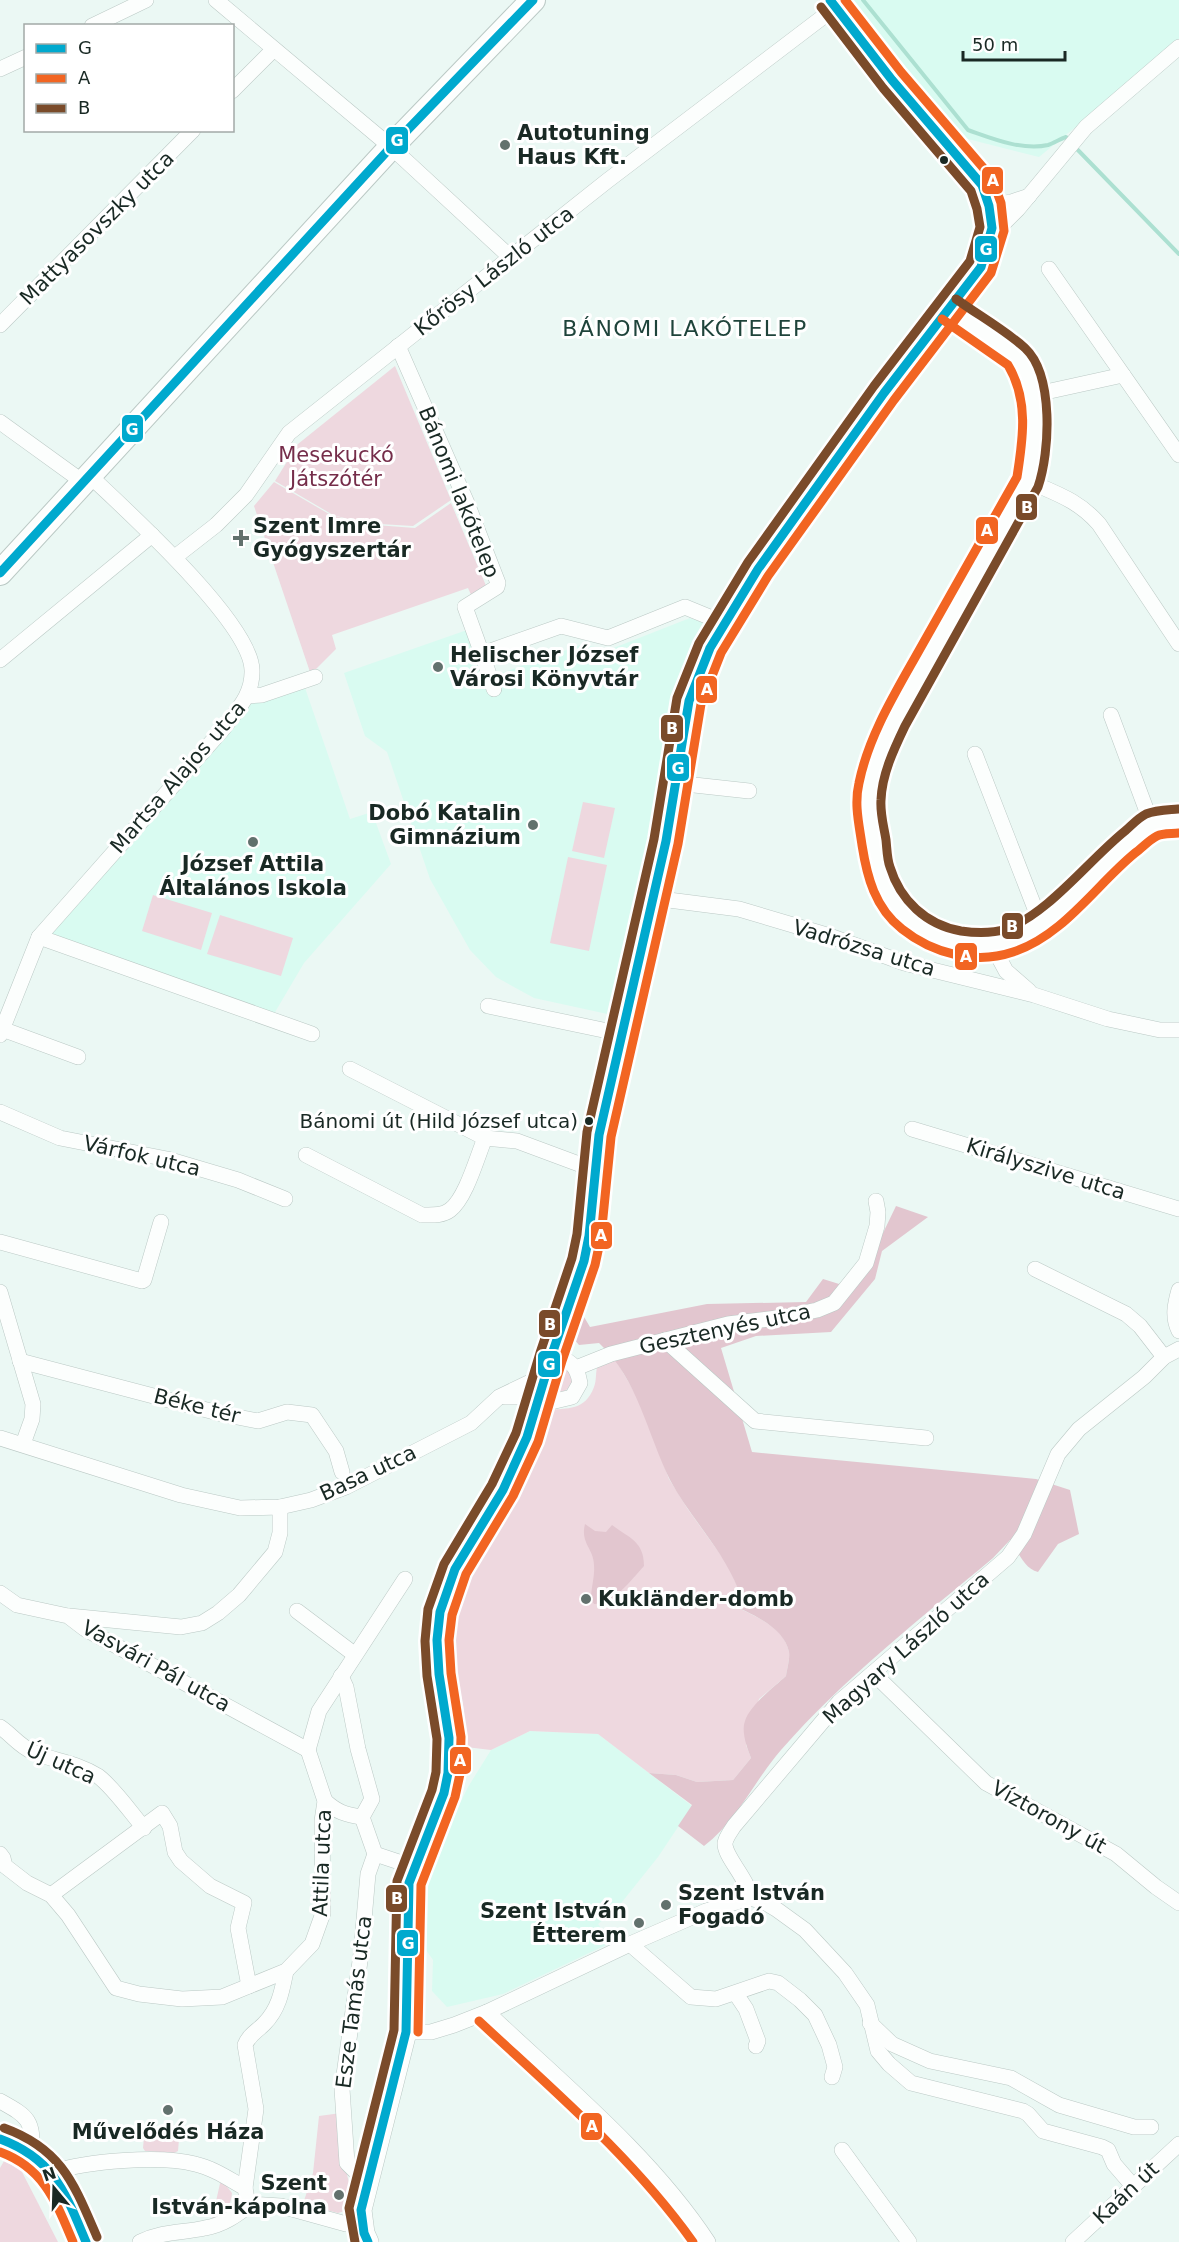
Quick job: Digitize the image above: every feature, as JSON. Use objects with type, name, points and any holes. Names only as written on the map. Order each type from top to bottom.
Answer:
[{"type":"main road","points":[[0,573],[391,147],[533,0]]},
{"type":"main road","points":[[365,2233],[361,2210],[406,2032],[409,1883],[444,1793],[448,1773],[449,1738],[439,1674],[437,1640],[440,1612],[455,1569],[512,1472],[539,1400],[584,1261],[589,1236],[599,1135],[653,898],[676,783],[689,701],[699,672],[724,623],[758,569],[870,412],[981,267],[991,236],[989,206],[982,185],[892,80],[833,4]]},
{"type":"main road","points":[[0,2139],[32,2153],[53,2172],[61,2184],[86,2242]]},
{"type":"street","points":[[96,24],[146,0]]},
{"type":"street","points":[[216,0],[391,147],[510,257]]},
{"type":"street","name":"Kőrösy László utca","points":[[175,557],[216,525],[246,495],[289,433],[833,4]]},
{"type":"street","points":[[991,236],[1079,136],[1103,112],[1179,47]]},
{"type":"street","points":[[234,89],[273,50]]},
{"type":"street","points":[[0,69],[24,58]]},
{"type":"street","name":"Mattyasovszky utca","points":[[0,325],[191,132]]},
{"type":"street","points":[[989,206],[1011,202],[1029,195]]},
{"type":"street","points":[[1049,269],[1179,455]]},
{"type":"street","points":[[949,309],[1017,357],[1026,373],[1032,395],[1035,438],[1028,481],[894,721],[878,756],[869,796],[871,827],[879,871],[888,893],[902,913],[919,929],[940,939],[966,945],[992,945],[1014,938],[1041,924],[1121,848],[1152,825],[1179,821]]},
{"type":"street","name":"Bánomi lakótelep","points":[[398,346],[498,583],[497,587],[465,607],[482,654]]},
{"type":"street","points":[[1032,395],[1123,375]]},
{"type":"street","name":"Martsa Alajos utca","points":[[0,423],[86,479],[175,557],[238,633],[247,647],[253,671],[248,696],[223,729],[39,937],[1,1032]]},
{"type":"street","points":[[1028,481],[1068,498],[1086,510],[1099,524],[1179,644]]},
{"type":"street","points":[[0,660],[152,535]]},
{"type":"street","points":[[494,688],[482,654],[561,626],[608,638],[685,607],[724,623]]},
{"type":"street","points":[[248,696],[262,696],[315,677]]},
{"type":"street","points":[[1111,715],[1152,825]]},
{"type":"street","points":[[975,754],[1041,924]]},
{"type":"street","points":[[676,783],[749,791]]},
{"type":"street","name":"Vadrózsa utca","points":[[653,898],[739,909],[830,936],[904,963],[1034,996],[1108,1019],[1160,1030],[1179,1030]]},
{"type":"street","points":[[39,937],[312,1034]]},
{"type":"street","points":[[992,945],[1006,971],[1034,996]]},
{"type":"street","points":[[488,1006],[622,1034]]},
{"type":"street","points":[[1,1032],[78,1057]]},
{"type":"street","points":[[350,1069],[485,1138],[517,1141],[595,1170]]},
{"type":"street","name":"Várfok utca","points":[[0,1112],[60,1138],[167,1159],[238,1180],[285,1199]]},
{"type":"street","name":"Királyszive utca","points":[[912,1129],[1179,1209]]},
{"type":"street","points":[[306,1155],[422,1215],[438,1215],[450,1210],[460,1198],[485,1138]]},
{"type":"street","name":"Gesztenyés utca","points":[[576,1368],[611,1354],[728,1324],[785,1317],[817,1310],[834,1303],[866,1263],[876,1226],[878,1212],[876,1201]]},
{"type":"street","points":[[0,1242],[142,1281],[161,1221]]},
{"type":"street","points":[[1035,1269],[1126,1314],[1140,1326],[1164,1357]]},
{"type":"street","points":[[1179,1290],[1174,1314],[1179,1331]]},
{"type":"street","points":[[0,1292],[33,1404],[32,1419],[23,1444]]},
{"type":"street","points":[[665,1340],[755,1420],[926,1438]]},
{"type":"street","name":"Magyary László utca","points":[[750,1898],[750,1889],[726,1849],[727,1838],[734,1826],[839,1702],[1008,1557],[1024,1534],[1058,1454],[1079,1429],[1144,1377],[1164,1357],[1179,1349]]},
{"type":"street","points":[[498,1397],[528,1397],[551,1402],[572,1397],[580,1383],[576,1368],[564,1358],[549,1365]]},
{"type":"street","name":"Béke tér","points":[[20,1361],[258,1421],[287,1412],[312,1415],[336,1451],[342,1472]]},
{"type":"street","name":"Basa utca","points":[[0,1438],[181,1495],[240,1508],[280,1507],[311,1500],[346,1487],[471,1423],[498,1397],[549,1365]]},
{"type":"street","points":[[68,1616],[181,1627],[202,1623],[239,1595],[275,1552],[280,1533],[280,1507]]},
{"type":"street","points":[[308,1750],[319,1711],[405,1579]]},
{"type":"street","name":"Vasvári Pál utca","points":[[0,1593],[17,1605],[68,1616],[85,1629],[308,1750]]},
{"type":"street","points":[[297,1611],[354,1654]]},
{"type":"street","name":"Víztorony út","points":[[873,1673],[986,1783],[1116,1854],[1179,1903]]},
{"type":"street","points":[[341,1676],[346,1687],[358,1749],[372,1799],[362,1817],[375,1854],[414,1867]]},
{"type":"street","name":"Új utca","points":[[0,1727],[19,1744],[33,1752],[75,1764],[99,1777],[144,1828]]},
{"type":"street","name":"Attila utca","points":[[51,1895],[68,1915],[116,1988],[139,1994],[182,1999],[222,1997],[286,1971],[312,1944],[323,1913],[321,1821],[325,1801],[308,1750]]},
{"type":"street","points":[[325,1801],[334,1809],[347,1815],[362,1817]]},
{"type":"street","points":[[2,1865],[51,1895],[162,1813],[170,1826],[175,1852],[181,1861],[210,1886],[243,1903],[238,1928],[249,1986]]},
{"type":"street","name":"Esze Tamás utca","points":[[367,2182],[347,2163],[342,2089],[361,1954],[368,1874],[375,1854]]},
{"type":"street","points":[[406,2032],[431,2032],[487,2012],[630,1944],[706,1911],[750,1898],[764,1902],[805,1930],[845,1973],[867,2005],[878,2051],[911,2083],[1023,2111],[1043,2131],[1102,2147],[1108,2150],[1114,2164],[1133,2186]]},
{"type":"street","points":[[630,1944],[686,1996],[716,1999],[769,1981],[778,1983],[815,2015],[829,2045],[835,2067],[832,2077]]},
{"type":"street","points":[[251,2204],[247,2199],[245,2188],[256,2109],[245,2045],[248,2037],[276,2010],[286,1971]]},
{"type":"street","points":[[736,1994],[746,2009],[758,2041],[756,2046]]},
{"type":"street","points":[[487,2012],[611,2129],[653,2173],[696,2224],[708,2242]]},
{"type":"street","points":[[870,2023],[892,2044],[930,2061],[1011,2078],[1059,2105],[1134,2127],[1151,2127]]},
{"type":"street","points":[[4,2104],[31,2126],[32,2153]]},
{"type":"street","name":"Kaán út","points":[[1073,2242],[1179,2144]]},
{"type":"street","points":[[842,2150],[909,2242]]},
{"type":"street","points":[[53,2172],[69,2167],[102,2163],[183,2161],[215,2171],[245,2188]]},
{"type":"street","points":[[140,2242],[172,2231],[207,2228],[234,2218],[251,2204],[281,2206],[346,2224],[365,2233]]},
{"type":"shaded area","points":[[850,0],[1179,0],[1179,42],[1039,157],[960,137]]},
{"type":"shaded area","name":"Dobó Katalin Gimnázium","points":[[690,618],[706,624],[681,675],[643,886],[612,1015],[534,998],[496,977],[470,950],[430,879],[387,752],[365,736],[344,673],[467,630],[485,679],[580,645],[611,649]]},
{"type":"shaded area","name":"József Attila Általános Iskola","points":[[303,682],[350,819],[372,812],[391,864],[304,963],[271,1019],[39,937],[248,696]]},
{"type":"shaded area","points":[[896,1206],[928,1217],[882,1251],[875,1279],[831,1332],[756,1336],[721,1348],[752,1452],[1036,1479],[1070,1490],[1079,1534],[1058,1544],[1038,1572],[1025,1563],[1010,1540],[993,1558],[883,1650],[830,1698],[781,1750],[736,1813],[704,1846],[678,1826],[692,1805],[649,1773],[676,1775],[697,1782],[733,1780],[751,1758],[744,1735],[745,1721],[757,1703],[786,1676],[789,1652],[786,1643],[773,1628],[728,1603],[738,1589],[715,1547],[670,1480],[641,1407],[623,1373],[599,1343],[579,1345],[568,1332],[577,1305],[590,1327],[707,1304],[806,1302],[823,1279],[852,1288],[869,1240],[883,1233]]},
{"type":"shaded area","points":[[585,1524],[595,1531],[606,1532],[612,1525],[638,1545],[643,1558],[644,1566],[628,1584],[615,1596],[601,1603],[594,1604],[591,1599],[594,1565],[584,1536]]},
{"type":"shaded area","points":[[530,1731],[598,1734],[692,1806],[658,1857],[618,1907],[598,1924],[611,1940],[606,1945],[503,1994],[447,2007],[432,1991],[433,1960],[426,1950],[429,1865],[468,1787],[491,1750]]},
{"type":"green space","name":"Mesekuckó Játszótér","points":[[395,366],[451,500],[413,526],[363,523],[333,515],[275,481],[298,444]]},
{"type":"green space","points":[[274,482],[329,514],[362,524],[415,528],[451,503],[487,588],[472,597],[468,588],[332,635],[336,649],[310,672],[254,506]]},
{"type":"green space","points":[[583,802],[615,808],[604,858],[572,851]]},
{"type":"green space","points":[[568,857],[607,865],[589,951],[550,943]]},
{"type":"green space","points":[[153,895],[212,913],[201,950],[142,931]]},
{"type":"green space","points":[[220,915],[293,938],[281,976],[207,954]]},
{"type":"green space","points":[[614,1357],[640,1402],[669,1479],[730,1568],[738,1589],[728,1603],[773,1628],[786,1643],[789,1652],[786,1676],[759,1699],[746,1745],[751,1758],[733,1780],[697,1782],[676,1775],[649,1773],[598,1734],[530,1731],[491,1750],[466,1747],[463,1705],[453,1657],[452,1619],[455,1596],[477,1551],[510,1496],[540,1421],[547,1410],[575,1407],[581,1404],[590,1395],[595,1384],[598,1364]]},
{"type":"green space","points":[[546,1362],[562,1363],[574,1379],[568,1389],[560,1392],[540,1389]]},
{"type":"green space","points":[[341,2113],[345,2166],[355,2208],[338,2213],[303,2204],[313,2173],[319,2116]]},
{"type":"green space","points":[[147,2134],[177,2136],[178,2151],[174,2153],[145,2151],[144,2137]]},
{"type":"green space","points":[[4,2161],[21,2170],[58,2242],[0,2242],[0,2168]]},
{"type":"green space","points":[[221,2179],[232,2193],[231,2198],[226,2209],[212,2219]]},
{"type":"waterway","points":[[863,0],[968,130],[1017,145],[1048,145],[1066,137],[1070,141]]},
{"type":"waterway","points":[[1075,147],[1179,254]]},
{"type":"transit line","name":"G","points":[[0,573],[391,147],[533,0]]},
{"type":"transit line","name":"G","points":[[368,2242],[364,2233],[361,2210],[406,2032],[409,1883],[444,1793],[448,1773],[449,1738],[439,1674],[437,1640],[440,1612],[455,1569],[503,1490],[527,1437],[551,1357],[584,1261],[589,1236],[599,1135],[666,841],[689,701],[710,648],[758,569],[884,393],[981,267],[992,228],[989,206],[982,185],[892,80],[830,0]]},
{"type":"transit line","name":"A","points":[[418,2032],[421,1885],[455,1797],[460,1774],[461,1737],[451,1673],[449,1640],[452,1615],[466,1574],[513,1496],[538,1442],[562,1361],[595,1265],[601,1237],[611,1137],[678,844],[701,704],[721,653],[768,576],[894,400],[991,273],[1004,231],[1001,203],[992,178],[901,72],[845,0]]},
{"type":"transit line","name":"B","points":[[355,2242],[349,2208],[394,2030],[397,1881],[432,1790],[436,1772],[437,1739],[427,1676],[425,1641],[428,1609],[444,1564],[492,1484],[516,1433],[572,1258],[577,1234],[587,1132],[654,839],[677,698],[699,643],[748,562],[874,386],[970,261],[980,227],[971,191],[883,88],[821,7]]},
{"type":"transit line","name":"B","points":[[956,299],[1017,341],[1034,360],[1041,376],[1045,395],[1047,414],[1045,454],[1038,487],[905,726],[889,762],[881,805],[888,861],[894,879],[916,909],[937,923],[966,932],[1000,931],[1022,922],[1053,899],[1140,818],[1154,812],[1178,809]]},
{"type":"transit line","name":"A","points":[[942,319],[1008,365],[1015,378],[1022,406],[1021,448],[1017,477],[893,696],[864,765],[857,799],[858,814],[864,857],[879,902],[893,921],[927,945],[969,957],[999,956],[1031,944],[1048,934],[1154,838],[1162,834],[1179,833]]},
{"type":"transit line","name":"A","points":[[479,2021],[592,2126],[645,2182],[693,2242]]},
{"type":"transit line","name":"B","points":[[4,2128],[40,2146],[53,2158],[73,2185],[97,2237]]},
{"type":"transit line","name":"G","points":[[0,2139],[33,2156],[45,2167],[64,2193],[86,2242]]},
{"type":"transit line","name":"A","points":[[0,2152],[28,2167],[47,2188],[73,2242]]},
{"type":"place","name":"Autotuning Haus Kft.","points":[[505,145]]},
{"type":"place","name":"Szent Imre Gyógyszertár","points":[[241,538]]},
{"type":"place","name":"Helischer József Városi Könyvtár","points":[[438,667]]},
{"type":"place","name":"Dobó Katalin Gimnázium","points":[[533,825]]},
{"type":"place","name":"József Attila Általános Iskola","points":[[253,842]]},
{"type":"place","name":"Bánomi út (Hild József utca)","points":[[589,1121]]},
{"type":"place","name":"Kukländer-domb","points":[[586,1599]]},
{"type":"place","name":"Szent István Fogadó","points":[[666,1905]]},
{"type":"place","name":"Szent István Étterem","points":[[639,1923]]},
{"type":"place","name":"Művelődés Háza","points":[[168,2110]]},
{"type":"place","name":"Szent István-kápolna","points":[[339,2195]]},
{"type":"district","name":"BÁNOMI LAKÓTELEP","points":[[685,328]]}]
